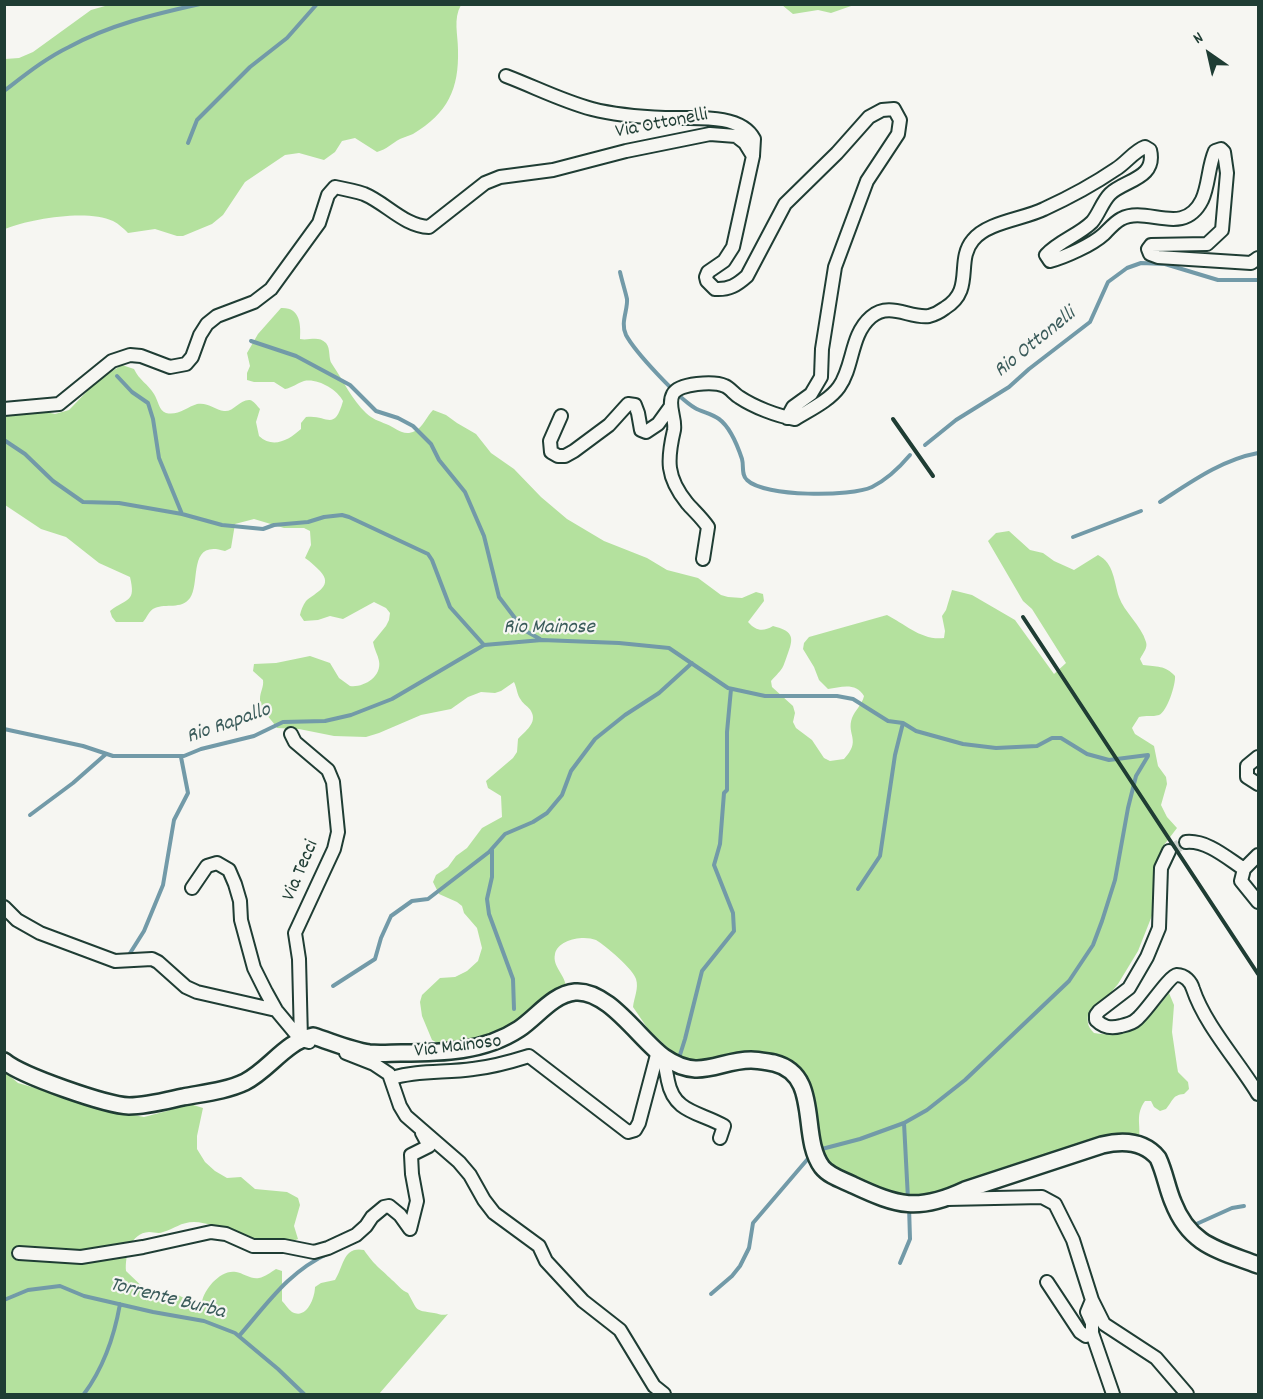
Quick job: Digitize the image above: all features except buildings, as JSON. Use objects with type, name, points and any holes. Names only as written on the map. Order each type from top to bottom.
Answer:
[{"type":"street","points":[[506,76],[592,109],[647,117],[707,119],[746,128],[754,139],[753,156],[733,247],[724,261],[708,272],[706,277],[715,289],[730,288],[747,276],[785,204],[837,153],[869,117],[882,110],[894,109],[900,120],[898,134],[867,181],[835,267],[822,349],[820,377],[811,394],[793,407],[787,418]]},
{"type":"street","name":"Via Ottonelli","points":[[4,409],[59,404],[112,361],[130,355],[141,356],[170,368],[186,364],[192,357],[200,335],[207,324],[217,316],[254,302],[271,289],[319,223],[328,195],[335,187],[364,194],[409,222],[429,227],[484,183],[500,177],[553,170],[710,134],[736,136],[745,143],[753,156]]},
{"type":"street","points":[[703,559],[708,526],[686,502],[670,476],[668,464],[675,420],[671,406],[673,394],[678,388],[685,385],[724,386],[740,398],[787,418],[795,419],[838,388],[861,330],[872,316],[889,310],[928,316],[945,308],[958,298],[964,283],[966,250],[975,237],[994,226],[1043,210],[1115,170],[1132,157],[1137,150],[1144,147],[1150,150],[1151,157],[1149,165],[1138,179],[1112,192],[1092,222],[1046,255],[1050,261],[1084,247],[1102,236],[1122,218],[1136,216],[1179,220],[1190,214],[1201,202],[1210,163],[1215,151],[1221,149],[1224,152],[1227,173],[1222,230],[1207,244],[1159,244],[1151,245],[1148,249],[1150,254],[1158,257],[1224,263],[1251,263],[1258,258]]},
{"type":"street","points":[[561,416],[550,446],[551,452],[558,456],[565,456],[609,425],[628,404],[635,405],[641,430],[646,432],[658,424],[671,406]]},
{"type":"street","name":"Via Tecci","points":[[291,734],[295,742],[328,770],[333,782],[338,832],[334,849],[295,933],[299,959],[301,1040]]},
{"type":"street","points":[[1258,757],[1246,766],[1247,777],[1258,784]]},
{"type":"street","points":[[1186,842],[1194,841],[1205,844],[1244,869]]},
{"type":"street","points":[[1169,851],[1161,868],[1159,928],[1147,957],[1129,987],[1099,1011],[1096,1020],[1105,1027],[1113,1028],[1136,1020],[1155,1001],[1169,978],[1176,975],[1183,976],[1192,984],[1199,1007],[1258,1094]]},
{"type":"street","points":[[1258,855],[1244,869],[1241,881],[1258,902]]},
{"type":"street","points":[[192,888],[207,866],[217,863],[228,870],[240,901],[241,920],[254,968],[276,1010],[301,1040],[374,1064],[385,1070],[392,1078],[400,1106],[406,1116],[470,1174],[494,1214],[539,1246],[546,1261],[583,1302],[620,1330],[654,1386],[664,1395]]},
{"type":"street","points":[[4,907],[17,920],[40,933],[115,961],[152,959],[186,987],[197,992],[276,1010]]},
{"type":"street","points":[[4,1061],[21,1073],[105,1101],[129,1106],[148,1105],[221,1090],[247,1081],[301,1040],[313,1036],[370,1053],[423,1053],[473,1048],[510,1034],[557,998],[575,992],[594,996],[607,1003],[661,1054],[694,1069],[752,1060],[780,1065],[792,1072],[805,1090],[816,1155],[822,1167],[832,1175],[884,1200],[901,1204],[945,1199],[1042,1197],[1050,1200],[1055,1204],[1073,1240],[1092,1300],[1104,1324],[1156,1358],[1187,1395]]},
{"type":"street","points":[[661,1054],[673,1097],[684,1108],[724,1126],[720,1138]]},
{"type":"street","name":"Via Mainoso","points":[[392,1078],[405,1074],[471,1069],[502,1064],[529,1056],[628,1132],[635,1130],[639,1123],[661,1054]]},
{"type":"street","points":[[19,1253],[81,1257],[143,1248],[211,1232],[226,1234],[253,1246],[284,1246],[314,1252],[356,1235],[378,1212],[389,1206],[400,1215],[410,1229],[417,1201],[411,1155],[429,1146],[421,1129]]},
{"type":"street","points":[[945,1199],[965,1190],[1102,1145],[1123,1142],[1140,1145],[1151,1150],[1158,1158],[1179,1216],[1191,1233],[1202,1242],[1258,1265]]},
{"type":"street","points":[[1047,1282],[1080,1332],[1086,1336],[1092,1333]]},
{"type":"street","points":[[1092,1300],[1087,1312],[1113,1395]]},
{"type":"green space","points":[[126,4],[461,5],[457,21],[456,77],[449,99],[443,108],[435,118],[413,134],[377,152],[355,138],[342,141],[335,152],[324,160],[299,153],[285,155],[245,182],[223,215],[212,224],[183,236],[155,229],[128,233],[113,221],[89,216],[43,219],[5,229],[5,59],[19,58],[33,52],[91,10]]},
{"type":"green space","points":[[782,5],[854,5],[831,13],[818,10],[793,14]]},
{"type":"green space","points":[[281,308],[287,308],[296,313],[300,339],[317,339],[326,343],[331,362],[348,390],[361,408],[373,418],[400,431],[411,433],[423,424],[433,410],[446,415],[476,434],[491,453],[514,469],[541,497],[567,519],[604,541],[647,558],[667,570],[698,578],[721,595],[742,598],[756,592],[763,594],[764,601],[748,622],[760,630],[773,626],[779,628],[788,632],[791,638],[783,666],[771,681],[772,687],[793,706],[795,713],[793,722],[796,728],[812,740],[824,758],[830,761],[844,759],[852,747],[852,718],[864,696],[853,687],[828,689],[819,680],[803,649],[809,637],[887,615],[928,637],[944,638],[942,616],[952,590],[972,595],[1015,620],[1054,674],[1066,663],[1032,609],[1023,601],[988,541],[996,533],[1009,531],[1030,550],[1043,553],[1074,570],[1098,555],[1103,558],[1110,568],[1121,603],[1146,642],[1146,648],[1140,659],[1143,665],[1164,668],[1175,676],[1170,697],[1162,713],[1156,716],[1139,717],[1132,728],[1135,734],[1154,746],[1158,766],[1166,777],[1167,784],[1161,805],[1167,817],[1177,828],[1164,845],[1153,871],[1153,913],[1138,951],[1118,984],[1088,1015],[1088,1023],[1094,1033],[1127,1032],[1144,1021],[1169,993],[1174,1005],[1172,1032],[1178,1072],[1188,1082],[1189,1089],[1184,1094],[1175,1097],[1166,1109],[1160,1111],[1151,1101],[1145,1101],[1139,1115],[1139,1138],[939,1198],[894,1198],[829,1166],[816,1137],[811,1090],[804,1075],[790,1065],[684,1059],[667,1047],[648,1029],[633,1007],[637,986],[634,975],[619,958],[596,940],[572,939],[557,949],[555,959],[566,988],[505,1035],[443,1046],[432,1040],[422,1016],[420,1002],[422,995],[440,978],[455,977],[467,971],[478,961],[482,948],[477,928],[464,913],[462,906],[439,894],[433,882],[436,875],[448,867],[456,856],[467,848],[482,828],[502,817],[501,796],[488,788],[486,781],[513,758],[517,752],[518,739],[533,719],[531,711],[520,698],[514,682],[501,691],[481,692],[468,697],[451,709],[421,715],[366,737],[334,736],[299,729],[277,728],[260,703],[263,680],[253,671],[254,664],[276,663],[310,656],[330,663],[339,678],[350,686],[360,685],[371,680],[378,672],[379,661],[373,642],[389,620],[390,613],[386,608],[374,602],[343,619],[330,616],[304,621],[300,615],[304,604],[322,588],[325,581],[320,571],[305,558],[311,545],[310,531],[304,528],[284,528],[254,519],[235,524],[231,548],[225,551],[213,549],[205,551],[200,556],[193,591],[186,602],[155,608],[143,622],[116,622],[110,611],[131,595],[130,577],[99,563],[66,537],[41,529],[5,505],[4,414],[42,411],[55,414],[69,410],[98,380],[122,365],[134,369],[166,413],[178,412],[197,404],[228,411],[243,401],[254,402],[260,409],[256,422],[259,436],[270,442],[281,442],[291,437],[301,429],[301,423],[306,417],[329,420],[336,417],[343,401],[326,385],[309,381],[285,389],[274,382],[247,380],[250,366],[247,353],[258,334]]},
{"type":"green space","points":[[4,1071],[18,1083],[118,1112],[144,1117],[183,1105],[190,1104],[203,1108],[197,1136],[197,1149],[205,1162],[227,1178],[241,1177],[255,1189],[287,1192],[298,1198],[300,1205],[294,1226],[298,1239],[286,1243],[259,1241],[219,1227],[194,1222],[181,1224],[161,1233],[149,1232],[137,1236],[128,1252],[126,1271],[150,1294],[178,1295],[196,1304],[202,1302],[214,1281],[225,1274],[236,1272],[256,1278],[263,1277],[276,1269],[282,1271],[282,1301],[292,1312],[302,1313],[312,1301],[315,1287],[335,1280],[348,1254],[352,1251],[364,1250],[377,1266],[408,1293],[417,1309],[441,1315],[448,1314],[379,1394],[5,1394]]},
{"type":"waterway","points":[[4,91],[60,51],[84,39],[133,21],[200,4]]},
{"type":"waterway","points":[[188,143],[197,120],[250,67],[287,38],[317,4]]},
{"type":"waterway","name":"Rio Ottonelli","points":[[925,445],[956,420],[1009,387],[1090,322],[1108,282],[1127,268],[1141,263],[1165,264],[1218,280],[1258,280]]},
{"type":"waterway","name":"Rio Ottonelli","points":[[620,272],[627,299],[624,330],[631,343],[678,395],[695,408],[719,419],[727,427],[742,459],[744,476],[756,486],[808,494],[846,493],[861,490],[872,487],[883,480],[910,455]]},
{"type":"waterway","points":[[251,341],[296,356],[350,385],[376,411],[413,426],[431,444],[439,460],[465,492],[484,536],[499,597],[524,630],[540,639]]},
{"type":"waterway","points":[[117,376],[132,392],[148,403],[159,458],[182,514]]},
{"type":"waterway","name":"Rio Mainose","points":[[4,440],[25,454],[53,481],[83,502],[119,503],[182,514],[222,525],[263,529],[274,525],[308,522],[324,517],[342,515],[349,517],[428,554],[450,607],[484,645],[542,640],[619,643],[669,648],[728,688],[765,696],[837,696],[853,699],[888,721],[903,723],[916,731],[963,744],[996,748],[1037,746],[1052,738],[1061,738],[1087,754],[1109,760],[1148,755]]},
{"type":"waterway","points":[[1160,502],[1219,466],[1258,453]]},
{"type":"waterway","points":[[1073,537],[1141,511]]},
{"type":"waterway","name":"Rio Rapallo","points":[[4,729],[83,746],[113,756],[184,756],[201,749],[254,736],[283,722],[325,721],[351,715],[392,699],[484,645]]},
{"type":"waterway","points":[[333,986],[375,959],[391,916],[412,901],[428,899],[489,852],[505,834],[547,813],[562,795],[571,771],[595,739],[625,715],[659,693],[692,663]]},
{"type":"waterway","points":[[679,1058],[702,971],[734,931],[733,913],[714,865],[720,844],[724,793],[727,790],[727,732],[731,689]]},
{"type":"waterway","points":[[858,889],[880,856],[895,755],[903,723]]},
{"type":"waterway","points":[[30,815],[73,783],[106,754]]},
{"type":"waterway","points":[[818,1150],[860,1139],[904,1123],[927,1110],[965,1080],[1069,981],[1093,945],[1102,921],[1115,880],[1136,776],[1148,756]]},
{"type":"waterway","points":[[127,958],[144,931],[163,885],[174,820],[188,793],[181,757]]},
{"type":"waterway","points":[[492,850],[492,877],[487,899],[489,914],[513,979],[514,1009]]},
{"type":"waterway","points":[[904,1123],[908,1199]]},
{"type":"waterway","points":[[711,1294],[740,1266],[749,1248],[753,1223],[812,1154]]},
{"type":"waterway","points":[[900,1263],[910,1239],[909,1206]]},
{"type":"waterway","points":[[1192,1226],[1232,1208],[1244,1206]]},
{"type":"waterway","points":[[239,1336],[290,1279],[329,1253]]},
{"type":"waterway","name":"Torrente Burba","points":[[4,1300],[28,1290],[60,1286],[84,1296],[204,1321],[235,1333],[304,1394]]},
{"type":"waterway","points":[[84,1394],[107,1352],[120,1304]]},
{"type":"tunnel","points":[[1169,851],[1186,842]]},
{"type":"railway","points":[[893,419],[933,476]]},
{"type":"railway","points":[[1023,617],[1258,974]]}]
